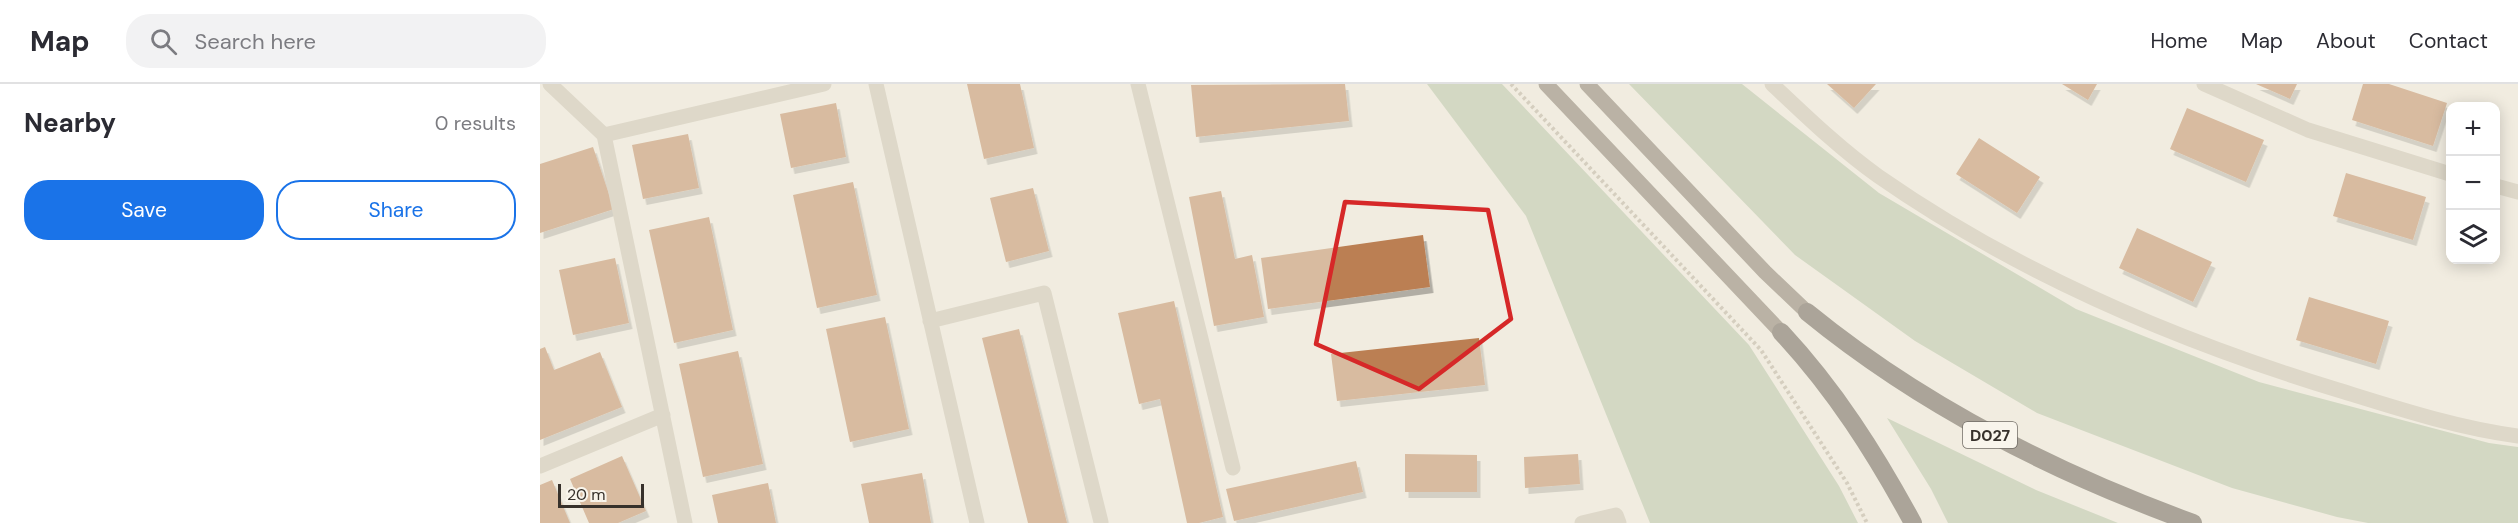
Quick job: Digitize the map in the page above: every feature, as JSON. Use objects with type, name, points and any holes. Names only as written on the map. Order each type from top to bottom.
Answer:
[{"type":"highway","name":"D027","points":[[1807,312],[1879,368],[1964,421],[2019,450],[2193,523]]},
{"type":"highway","points":[[1781,332],[1818,372],[1855,423],[1912,523]]},
{"type":"main road","points":[[1546,84],[1781,332]]},
{"type":"main road","name":"D027","points":[[1587,84],[1765,272],[1807,312]]},
{"type":"street","points":[[550,84],[563,91],[604,135],[686,523]]},
{"type":"street","points":[[604,135],[824,84]]},
{"type":"street","points":[[876,84],[977,523]]},
{"type":"street","points":[[1138,84],[1233,468]]},
{"type":"street","points":[[1772,84],[1877,176],[1978,237],[2084,294],[2175,334],[2267,368],[2377,402],[2517,432]]},
{"type":"street","points":[[2204,84],[2308,130],[2446,172]]},
{"type":"street","points":[[2500,187],[2518,192]]},
{"type":"street","points":[[930,321],[1044,293],[1101,522]]},
{"type":"street","points":[[540,466],[663,415]]},
{"type":"street","points":[[1582,523],[1616,515],[1619,523]]},
{"type":"path","points":[[1511,84],[1761,350],[1847,483],[1867,523]]},
{"type":"highlighted area","points":[[1345,202],[1488,210],[1511,319],[1419,389],[1316,344]]},
{"type":"green space","points":[[1427,84],[1502,84],[1749,345],[1839,486],[1858,523],[1650,523],[1526,216]]},
{"type":"green space","points":[[1629,84],[1742,84],[1879,193],[2076,309],[2259,382],[2489,443],[2518,447],[2518,523],[2368,523],[2337,517],[2232,488],[2037,413],[1915,341],[1795,255]]},
{"type":"green space","points":[[1887,418],[2036,490],[2118,523],[1948,523],[1931,489]]},
{"type":"building","points":[[967,84],[1020,84],[1034,148],[984,159]]},
{"type":"building","points":[[1345,84],[1349,121],[1196,137],[1191,85]]},
{"type":"building","points":[[1827,84],[1876,84],[1854,108]]},
{"type":"building","points":[[2062,84],[2097,84],[2088,100]]},
{"type":"building","points":[[2256,84],[2297,84],[2290,99]]},
{"type":"building","points":[[2363,84],[2389,84],[2446,103],[2433,146],[2352,120]]},
{"type":"building","points":[[836,103],[846,157],[791,168],[780,114]]},
{"type":"building","points":[[2187,108],[2264,140],[2246,182],[2170,149]]},
{"type":"building","points":[[688,134],[699,188],[643,199],[632,145]]},
{"type":"building","points":[[1979,138],[2040,177],[2017,213],[1956,174]]},
{"type":"building","points":[[593,147],[614,209],[540,233],[540,164]]},
{"type":"building","points":[[2346,173],[2426,197],[2413,240],[2333,216]]},
{"type":"building","points":[[853,182],[877,295],[817,308],[793,195]]},
{"type":"building","points":[[1033,188],[1049,251],[1006,262],[990,198]]},
{"type":"building","points":[[1221,191],[1235,259],[1252,255],[1264,317],[1214,326],[1189,197]]},
{"type":"building","points":[[709,217],[733,330],[674,343],[649,230]]},
{"type":"building","points":[[2137,228],[2212,262],[2193,302],[2119,268]]},
{"type":"building","points":[[1423,235],[1430,287],[1268,309],[1261,258]]},
{"type":"building","points":[[615,258],[629,323],[573,335],[559,270]]},
{"type":"building","points":[[2309,297],[2389,321],[2376,364],[2296,340]]},
{"type":"building","points":[[1174,301],[1223,517],[1199,523],[1187,523],[1160,399],[1139,404],[1118,313]]},
{"type":"building","points":[[885,317],[909,429],[850,442],[826,329]]},
{"type":"building","points":[[1019,329],[1067,523],[1028,523],[982,338]]},
{"type":"building","points":[[1479,338],[1485,385],[1337,401],[1331,354]]},
{"type":"building","points":[[545,347],[554,370],[600,352],[622,407],[540,440],[540,349]]},
{"type":"building","points":[[738,351],[763,464],[703,477],[679,364]]},
{"type":"building","points":[[1405,454],[1477,455],[1477,492],[1405,492]]},
{"type":"building","points":[[1578,454],[1580,484],[1525,488],[1524,457]]},
{"type":"building","points":[[622,456],[646,511],[618,523],[589,523],[570,479]]},
{"type":"building","points":[[1356,461],[1363,492],[1234,521],[1226,489]]},
{"type":"building","points":[[922,473],[931,523],[869,523],[861,484]]},
{"type":"building","points":[[552,480],[570,523],[540,523],[540,485]]},
{"type":"building","points":[[768,483],[776,523],[718,523],[712,495]]}]
